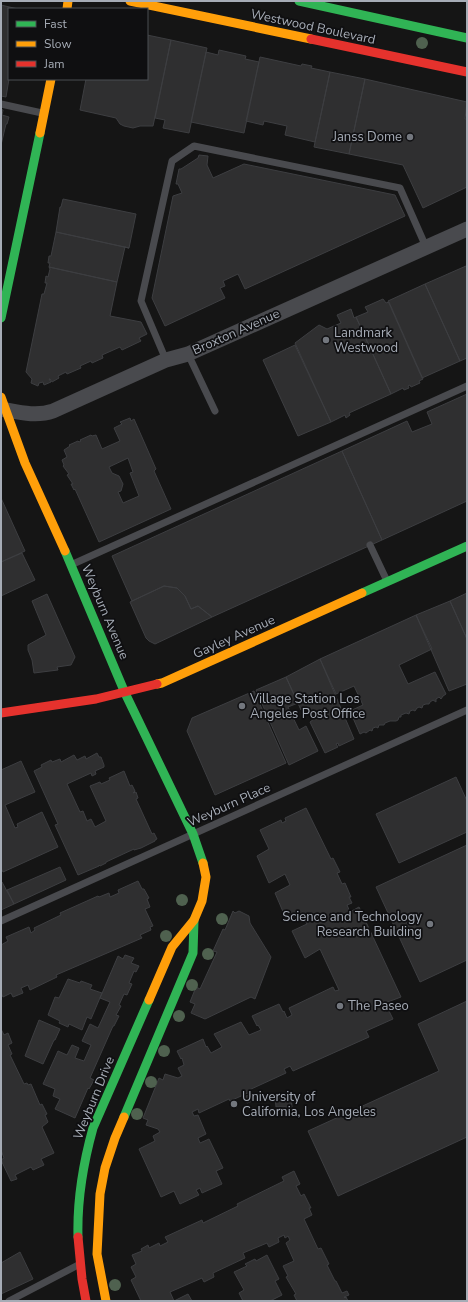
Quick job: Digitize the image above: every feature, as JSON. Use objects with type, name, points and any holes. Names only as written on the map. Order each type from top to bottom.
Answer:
[{"type":"street","name":"Westwood Boulevard","points":[[130,1],[467,72]]},
{"type":"street","name":"Westwood Boulevard","points":[[298,1],[467,38]]},
{"type":"street","points":[[1,318],[51,80]]},
{"type":"street","name":"Broxton Avenue","points":[[2,405],[34,414],[45,414],[166,360],[188,354],[467,229]]},
{"type":"street","name":"Weyburn Avenue","points":[[2,405],[25,462],[71,565],[125,693],[193,834]]},
{"type":"street","name":"Gayley Avenue","points":[[1,713],[96,699],[162,684],[467,546]]},
{"type":"street","name":"Weyburn Drive","points":[[106,1301],[88,1259],[79,1200],[87,1147],[93,1128],[172,947],[194,920],[202,901],[206,877],[193,834]]},
{"type":"street","name":"Weyburn Drive","points":[[86,1301],[88,1259],[105,1168],[115,1138],[193,953],[194,920]]},
{"type":"lane","points":[[1,104],[43,114]]},
{"type":"lane","points":[[166,360],[142,301],[172,161],[194,146],[400,188],[426,247]]},
{"type":"lane","points":[[188,354],[215,411]]},
{"type":"lane","points":[[71,565],[467,386]]},
{"type":"lane","points":[[370,545],[388,582]]},
{"type":"lane","name":"Weyburn Place","points":[[1,921],[467,710]]},
{"type":"lane","points":[[9,1301],[88,1259]]},
{"type":"building","points":[[1,5],[14,8],[8,8],[9,80],[6,97],[1,96]]},
{"type":"building","points":[[148,35],[171,40],[153,126],[140,126],[133,128],[120,124],[116,118],[80,110],[86,80],[148,80]]},
{"type":"building","points":[[171,40],[207,48],[189,133],[163,128],[165,120],[155,118]]},
{"type":"building","points":[[219,50],[246,56],[245,59],[259,62],[244,133],[191,122],[206,52],[218,55]]},
{"type":"building","points":[[260,57],[301,66],[302,64],[312,66],[311,68],[330,72],[315,142],[285,135],[287,126],[264,121],[263,125],[246,121]]},
{"type":"building","points":[[330,72],[365,79],[349,154],[314,147]]},
{"type":"building","name":"Janss Dome","points":[[365,79],[467,102],[465,119],[467,119],[467,187],[423,208],[403,165],[349,154]]},
{"type":"building","points":[[1,109],[3,110],[2,115],[9,117],[1,145]]},
{"type":"building","points":[[199,155],[208,156],[207,165],[213,178],[244,164],[395,195],[405,216],[245,289],[238,274],[223,281],[225,286],[220,288],[225,298],[165,326],[152,298],[173,196],[182,193],[178,184],[176,184],[179,169],[198,158]]},
{"type":"building","points":[[63,199],[136,214],[129,248],[56,232],[60,207]]},
{"type":"building","points":[[56,232],[125,247],[117,282],[49,267],[49,256],[51,256]]},
{"type":"building","points":[[466,266],[467,358],[460,361],[425,284]]},
{"type":"building","points":[[49,267],[117,282],[110,316],[141,322],[147,334],[139,338],[141,341],[122,350],[120,347],[102,355],[103,358],[92,363],[91,361],[80,366],[81,368],[67,374],[66,372],[58,376],[59,378],[52,382],[49,379],[51,382],[44,385],[43,382],[39,383],[38,386],[31,383],[32,379],[26,372],[42,294],[44,294],[47,283],[45,283],[46,276],[48,277],[50,269]]},
{"type":"building","points":[[425,284],[460,361],[422,378],[388,301]]},
{"type":"building","points":[[383,299],[386,303],[389,302],[423,379],[419,381],[420,383],[411,387],[410,385],[408,386],[409,388],[404,390],[403,388],[391,394],[356,317],[368,312],[365,307]]},
{"type":"building","points":[[351,309],[391,394],[349,413],[350,415],[346,418],[345,415],[331,422],[295,343],[319,325],[327,329],[341,323],[337,315]]},
{"type":"building","points":[[295,345],[331,422],[298,436],[263,360]]},
{"type":"building","points":[[467,394],[467,501],[382,540],[342,451],[407,421],[412,432],[432,424],[427,412]]},
{"type":"building","points":[[130,418],[131,421],[134,419],[156,469],[154,471],[171,509],[99,542],[75,489],[74,490],[71,484],[73,484],[67,475],[69,474],[63,466],[62,460],[67,457],[64,450],[70,446],[69,445],[78,441],[79,442],[81,441],[80,440],[91,435],[96,435],[102,449],[120,441],[114,428],[122,424],[120,422]],"holes":[[[128,458],[133,472],[130,473],[139,496],[123,503],[118,492],[121,491],[123,484],[119,476],[112,473],[109,467]]]},
{"type":"building","points":[[342,451],[382,540],[212,617],[198,606],[191,609],[185,596],[177,588],[164,586],[132,601],[112,556]]},
{"type":"building","points":[[1,498],[25,551],[1,562]]},
{"type":"building","points":[[22,553],[35,580],[1,596],[1,562]]},
{"type":"building","points":[[164,586],[177,588],[185,596],[191,609],[198,606],[212,617],[155,644],[146,638],[130,602]]},
{"type":"building","points":[[467,593],[467,639],[450,601]]},
{"type":"building","points":[[47,594],[75,657],[71,665],[57,667],[58,670],[34,673],[28,645],[46,635],[32,601]]},
{"type":"building","points":[[450,601],[467,639],[467,684],[449,691],[416,615]]},
{"type":"building","points":[[416,615],[432,649],[399,665],[408,684],[435,672],[446,694],[441,699],[439,697],[436,699],[436,702],[433,700],[429,704],[423,705],[422,708],[419,707],[415,711],[410,711],[409,714],[406,713],[401,715],[401,717],[399,717],[396,721],[390,721],[384,725],[379,725],[378,728],[373,728],[372,731],[370,730],[366,733],[364,732],[360,734],[350,711],[363,705],[354,686],[336,694],[320,659]]},
{"type":"building","points":[[320,659],[354,739],[339,746],[338,743],[336,744],[338,747],[325,753],[310,722],[314,719],[308,706],[301,710],[286,677]]},
{"type":"building","points":[[286,677],[298,703],[288,707],[299,730],[306,726],[318,751],[289,765],[256,690]]},
{"type":"building","points":[[254,691],[286,763],[215,795],[187,731],[192,718]]},
{"type":"building","points":[[97,753],[99,757],[101,757],[104,767],[95,771],[96,774],[92,776],[91,773],[67,784],[80,812],[83,811],[87,821],[91,819],[95,827],[106,821],[90,786],[100,782],[101,784],[110,780],[109,778],[124,771],[130,786],[132,785],[135,791],[133,793],[136,792],[138,798],[136,799],[152,834],[154,833],[157,839],[141,848],[134,849],[78,875],[55,825],[58,824],[34,771],[42,767],[41,765],[51,760],[52,762],[60,759],[61,762],[74,755],[77,760],[85,756],[86,759]]},
{"type":"building","points":[[21,761],[35,792],[5,805],[15,828],[18,827],[17,824],[42,812],[58,847],[3,872],[1,868],[1,770]]},
{"type":"building","points":[[456,777],[467,801],[467,832],[399,863],[376,814]]},
{"type":"building","name":"The Paseo","points":[[306,808],[331,859],[333,858],[340,872],[337,873],[342,884],[345,883],[351,897],[349,897],[352,903],[347,905],[350,912],[359,907],[401,997],[385,1003],[393,1019],[366,1031],[369,1037],[293,1071],[290,1066],[284,1069],[286,1073],[249,1090],[250,1092],[230,1101],[229,1099],[199,1113],[198,1109],[192,1112],[194,1116],[198,1115],[206,1134],[198,1138],[200,1143],[209,1139],[223,1168],[216,1171],[222,1184],[202,1193],[200,1188],[196,1190],[199,1195],[180,1204],[174,1191],[161,1197],[139,1149],[155,1141],[153,1136],[160,1132],[158,1129],[146,1125],[148,1120],[143,1118],[159,1078],[163,1080],[165,1074],[178,1078],[182,1076],[178,1068],[184,1065],[182,1058],[181,1059],[177,1051],[203,1039],[206,1047],[207,1046],[211,1053],[222,1047],[214,1034],[241,1022],[249,1035],[261,1030],[258,1025],[257,1026],[252,1016],[279,1004],[287,1018],[292,1015],[289,1008],[333,987],[335,991],[339,990],[320,949],[305,958],[292,931],[307,924],[304,918],[306,917],[303,912],[287,921],[275,893],[290,885],[285,874],[269,883],[257,856],[269,849],[260,830],[281,820],[282,823],[286,821],[285,818]]},
{"type":"building","name":"Science and Technology Research Building","points":[[467,845],[467,960],[420,982],[376,887]]},
{"type":"building","points":[[60,867],[66,880],[14,904],[7,890]]},
{"type":"building","points":[[138,881],[149,898],[147,899],[150,907],[145,909],[153,926],[150,927],[151,930],[140,935],[142,938],[56,975],[57,977],[30,990],[28,985],[21,988],[23,993],[13,997],[11,993],[3,997],[1,993],[1,945],[8,941],[6,937],[29,927],[31,933],[35,930],[34,928],[61,915],[60,913],[98,896],[99,897],[109,893],[110,897],[119,893],[118,890]]},
{"type":"building","points":[[2,882],[14,904],[1,910],[1,883]]},
{"type":"building","points":[[233,911],[235,913],[239,911],[249,916],[250,923],[271,957],[255,999],[251,997],[205,1019],[191,1013],[195,1004],[190,1002],[196,987],[200,989],[217,952],[213,951],[223,929],[225,930]]},
{"type":"building","points":[[125,955],[134,958],[131,963],[139,966],[136,972],[134,971],[129,983],[132,984],[127,995],[124,994],[119,1005],[121,1006],[116,1015],[119,1016],[90,1078],[94,1080],[89,1089],[88,1088],[75,1118],[55,1109],[60,1099],[53,1096],[55,1089],[43,1084],[58,1051],[67,1055],[72,1045],[79,1048],[75,1058],[84,1061],[91,1045],[82,1041],[90,1024],[98,1028],[110,1002],[100,998],[118,956],[123,959]]},
{"type":"building","points":[[68,979],[80,983],[81,981],[92,985],[90,989],[102,993],[91,1019],[87,1017],[82,1030],[69,1024],[68,1027],[59,1023],[60,1021],[48,1015],[55,997],[59,998]]},
{"type":"building","points":[[467,1001],[467,1137],[338,1196],[308,1131],[439,1071],[418,1024]]},
{"type":"building","points":[[39,1020],[60,1029],[43,1064],[25,1056]]},
{"type":"building","points":[[1,1029],[4,1035],[8,1033],[12,1043],[8,1045],[12,1054],[10,1055],[24,1084],[31,1084],[40,1105],[42,1104],[47,1114],[45,1115],[48,1122],[42,1127],[54,1153],[41,1159],[44,1165],[33,1170],[31,1167],[15,1175],[17,1179],[11,1181],[1,1160],[4,1158],[1,1150]]},
{"type":"building","points":[[253,1093],[255,1100],[247,1103],[244,1097]]},
{"type":"building","points":[[291,1095],[292,1107],[276,1107],[275,1096]]},
{"type":"building","points":[[294,1171],[300,1184],[296,1186],[301,1196],[304,1194],[311,1208],[309,1208],[312,1215],[304,1219],[318,1249],[321,1248],[329,1264],[327,1265],[342,1293],[347,1291],[349,1295],[344,1297],[346,1297],[348,1301],[297,1301],[294,1295],[296,1294],[286,1277],[288,1276],[283,1266],[294,1261],[286,1243],[290,1240],[288,1236],[285,1238],[284,1235],[278,1238],[279,1242],[269,1247],[267,1243],[243,1253],[245,1258],[213,1273],[214,1277],[204,1282],[202,1278],[170,1292],[174,1301],[141,1301],[131,1280],[136,1277],[131,1267],[136,1264],[132,1255],[142,1251],[141,1249],[148,1245],[149,1248],[159,1243],[160,1246],[168,1242],[165,1237],[202,1220],[203,1223],[238,1206],[237,1204],[284,1181],[282,1177]]},
{"type":"building","points":[[20,1252],[33,1279],[1,1294],[1,1263]]},
{"type":"building","points":[[267,1255],[279,1279],[275,1281],[282,1295],[270,1301],[243,1301],[239,1293],[244,1290],[234,1272],[247,1266],[245,1264],[255,1259],[256,1261]]},
{"type":"building","points":[[188,1294],[192,1301],[174,1301]]},
{"type":"traffic: fast","points":[[299,1],[467,38]]},
{"type":"traffic: fast","points":[[1,318],[40,133]]},
{"type":"traffic: fast","points":[[362,593],[467,546]]},
{"type":"traffic: fast","points":[[65,551],[125,693],[193,834],[203,863]]},
{"type":"traffic: fast","points":[[124,1117],[193,953],[194,920]]},
{"type":"traffic: fast","points":[[78,1237],[81,1182],[93,1128],[149,1000]]},
{"type":"traffic: slow","points":[[67,8],[68,1]]},
{"type":"traffic: slow","points":[[130,1],[311,39]]},
{"type":"traffic: slow","points":[[40,133],[51,80]]},
{"type":"traffic: slow","points":[[1,397],[25,463],[65,551]]},
{"type":"traffic: slow","points":[[157,684],[362,593]]},
{"type":"traffic: slow","points":[[149,1000],[172,947],[194,920],[202,901],[206,877],[203,863]]},
{"type":"traffic: slow","points":[[106,1301],[97,1254],[100,1194],[105,1168],[124,1117]]},
{"type":"traffic: jam","points":[[311,39],[467,72]]},
{"type":"traffic: jam","points":[[1,713],[96,699],[157,684]]},
{"type":"traffic: jam","points":[[78,1237],[82,1279],[86,1301]]},
{"type":"place","name":"Janss Dome","points":[[410,137]]},
{"type":"place","name":"Landmark Westwood","points":[[326,340]]},
{"type":"place","name":"Village Station Los Angeles Post Office","points":[[242,706]]},
{"type":"place","name":"Science and Technology Research Building","points":[[430,924]]},
{"type":"place","name":"The Paseo","points":[[340,1006]]},
{"type":"place","name":"University of California, Los Angeles","points":[[234,1104]]}]
